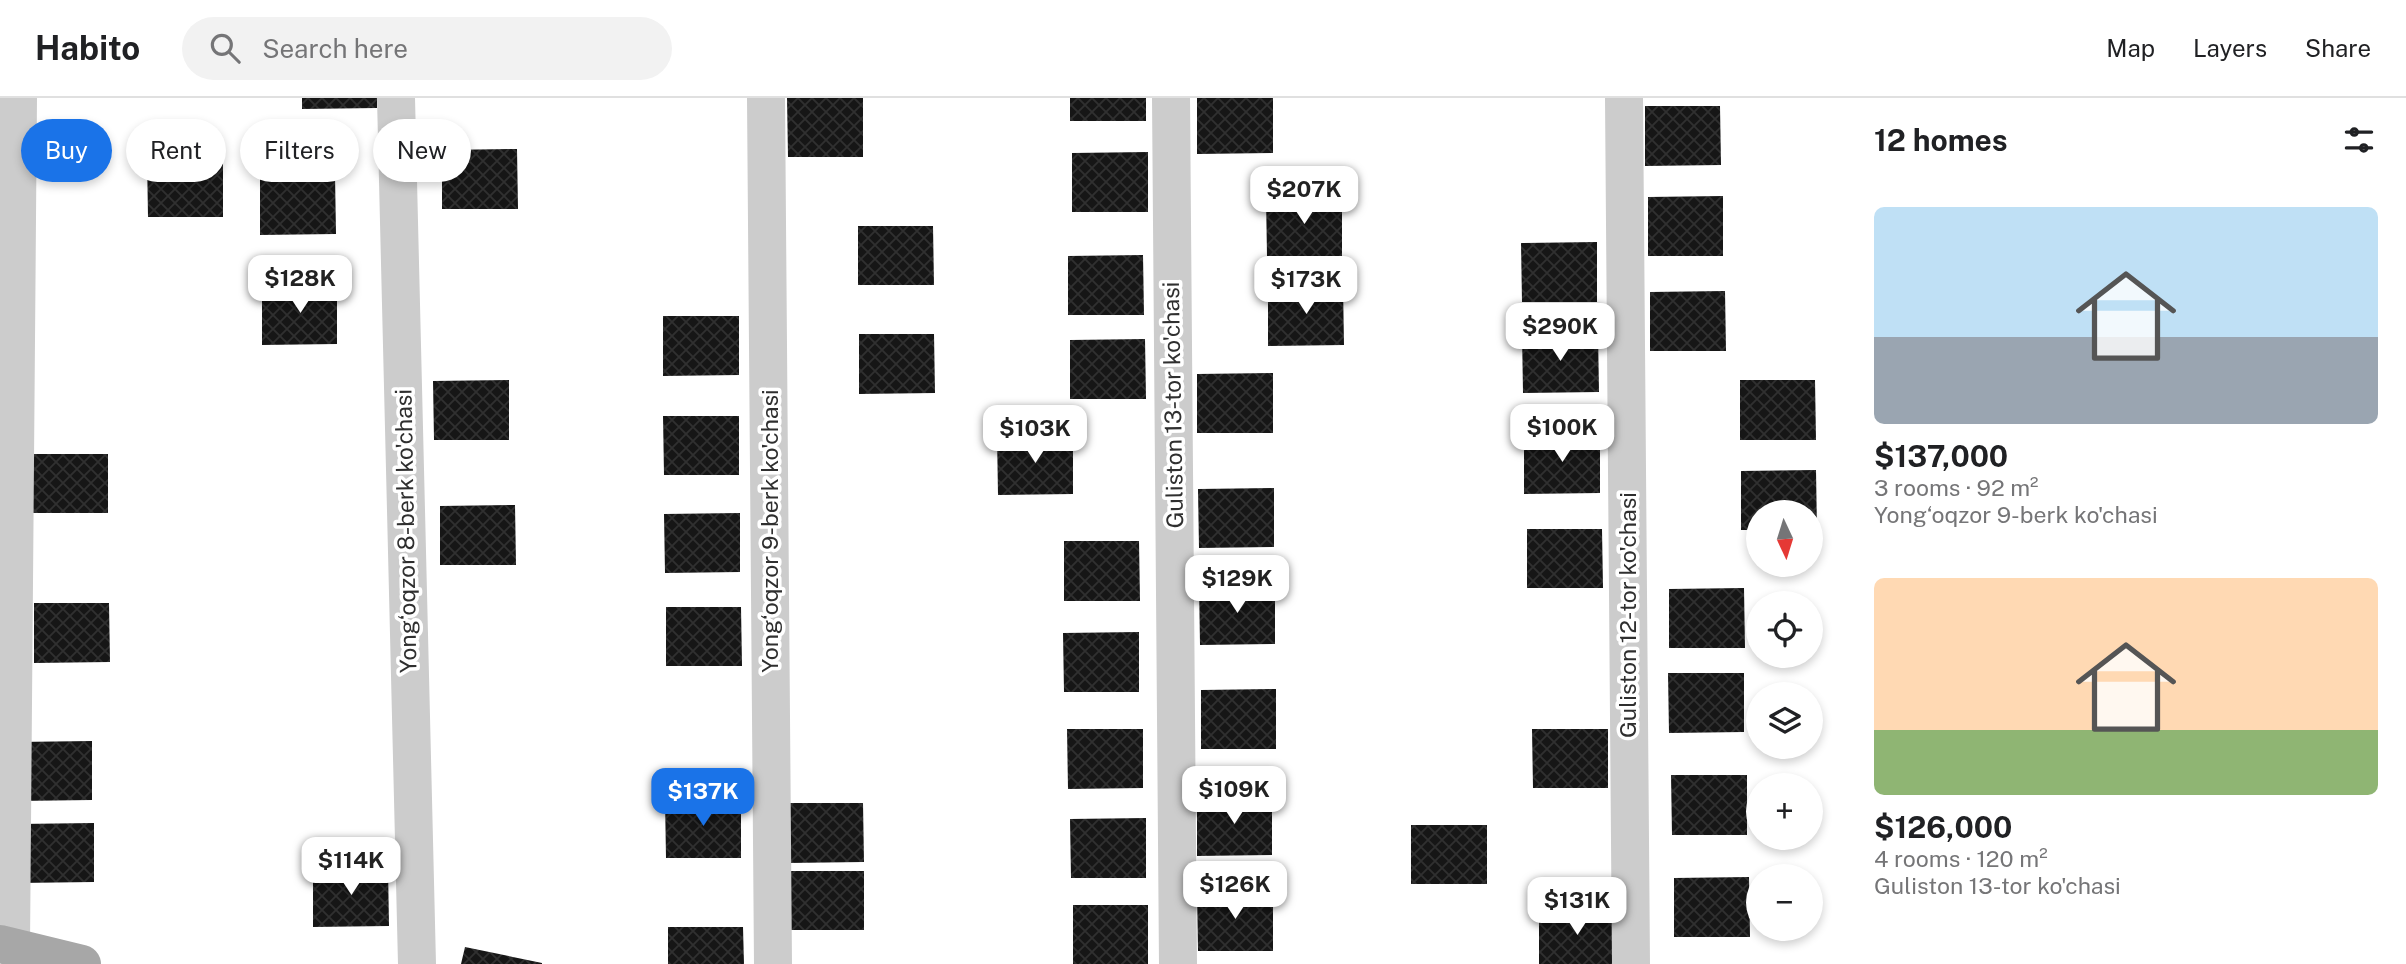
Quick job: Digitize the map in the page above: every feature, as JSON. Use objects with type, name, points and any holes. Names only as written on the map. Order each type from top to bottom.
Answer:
[{"type":"main road","points":[[5,945],[82,964]]},
{"type":"street","points":[[5,945],[18,98]]},
{"type":"street","name":"Yong‘oqzor 8-berk ko'chasi","points":[[396,98],[417,964]]},
{"type":"street","name":"Yong‘oqzor 9-berk ko'chasi","points":[[766,98],[773,964]]},
{"type":"street","name":"Guliston 13-tor ko'chasi","points":[[1171,98],[1178,964]]},
{"type":"street","name":"Guliston 12-tor ko'chasi","points":[[1624,98],[1631,964]]},
{"type":"building","points":[[302,98],[377,98],[377,108],[302,109]]},
{"type":"building","points":[[787,98],[863,98],[863,157],[788,157]]},
{"type":"building","points":[[1070,98],[1146,98],[1146,121],[1070,121]]},
{"type":"building","points":[[1197,98],[1273,98],[1273,153],[1197,154]]},
{"type":"building","points":[[1645,106],[1720,106],[1721,165],[1645,166]]},
{"type":"building","points":[[517,149],[518,209],[442,209],[442,182],[471,182],[471,150]]},
{"type":"building","points":[[1148,152],[1148,212],[1072,212],[1072,153]]},
{"type":"building","points":[[147,182],[223,182],[223,217],[148,217]]},
{"type":"building","points":[[260,182],[335,182],[336,234],[260,235]]},
{"type":"building","points":[[1723,196],[1723,256],[1648,256],[1648,197]]},
{"type":"building","points":[[1266,197],[1342,197],[1342,256],[1267,256]]},
{"type":"building","points":[[858,226],[933,226],[934,285],[858,285]]},
{"type":"building","points":[[1597,242],[1597,302],[1522,302],[1521,243]]},
{"type":"building","points":[[1143,255],[1144,315],[1068,315],[1068,256]]},
{"type":"building","points":[[337,285],[337,344],[262,345],[262,286]]},
{"type":"building","points":[[1343,286],[1344,345],[1268,346],[1268,287]]},
{"type":"building","points":[[1725,291],[1726,351],[1650,351],[1650,292]]},
{"type":"building","points":[[663,316],[739,316],[739,375],[663,376]]},
{"type":"building","points":[[1522,333],[1598,333],[1599,392],[1523,393]]},
{"type":"building","points":[[859,334],[934,334],[935,393],[859,394]]},
{"type":"building","points":[[1145,339],[1146,399],[1070,399],[1070,340]]},
{"type":"building","points":[[1273,373],[1273,433],[1197,433],[1197,374]]},
{"type":"building","points":[[509,380],[509,440],[434,440],[433,381]]},
{"type":"building","points":[[1740,380],[1815,380],[1816,440],[1740,440]]},
{"type":"building","points":[[663,416],[739,416],[739,475],[664,475]]},
{"type":"building","points":[[1524,434],[1600,434],[1600,493],[1524,494]]},
{"type":"building","points":[[997,435],[1073,435],[1073,494],[998,495]]},
{"type":"building","points":[[32,454],[108,454],[108,513],[32,513]]},
{"type":"building","points":[[1816,470],[1816,500],[1746,500],[1746,530],[1741,530],[1741,471]]},
{"type":"building","points":[[1274,488],[1274,547],[1199,548],[1198,489]]},
{"type":"building","points":[[515,505],[516,565],[440,565],[440,506]]},
{"type":"building","points":[[740,513],[740,572],[665,573],[664,514]]},
{"type":"building","points":[[1527,529],[1602,529],[1603,588],[1527,588]]},
{"type":"building","points":[[1064,541],[1139,541],[1140,601],[1064,601]]},
{"type":"building","points":[[1199,585],[1275,585],[1275,644],[1200,645]]},
{"type":"building","points":[[1744,588],[1745,648],[1669,648],[1669,589]]},
{"type":"building","points":[[34,603],[109,603],[110,662],[34,663]]},
{"type":"building","points":[[666,607],[741,607],[742,666],[666,666]]},
{"type":"building","points":[[1139,632],[1139,692],[1064,692],[1063,633]]},
{"type":"building","points":[[1668,673],[1744,673],[1744,732],[1669,733]]},
{"type":"building","points":[[1276,689],[1276,749],[1201,749],[1201,690]]},
{"type":"building","points":[[1067,729],[1143,729],[1143,788],[1068,789]]},
{"type":"building","points":[[1532,729],[1608,729],[1608,788],[1533,788]]},
{"type":"building","points":[[92,741],[92,800],[17,801],[16,742]]},
{"type":"building","points":[[1671,775],[1746,775],[1746,835],[1672,835]]},
{"type":"building","points":[[1197,796],[1272,796],[1272,855],[1197,856]]},
{"type":"building","points":[[665,799],[741,799],[741,858],[666,858]]},
{"type":"building","points":[[788,803],[863,803],[864,862],[788,863]]},
{"type":"building","points":[[1146,818],[1146,878],[1071,878],[1070,819]]},
{"type":"building","points":[[94,823],[94,882],[18,883],[18,824]]},
{"type":"building","points":[[1411,825],[1487,825],[1487,884],[1411,884]]},
{"type":"building","points":[[313,867],[388,867],[389,926],[313,927]]},
{"type":"building","points":[[789,871],[864,871],[864,930],[789,930]]},
{"type":"building","points":[[1746,877],[1746,937],[1674,937],[1674,878]]},
{"type":"building","points":[[1273,891],[1273,951],[1198,951],[1197,892]]},
{"type":"building","points":[[1073,905],[1148,905],[1148,964],[1073,964]]},
{"type":"building","points":[[1614,909],[1615,964],[1539,964],[1539,910]]},
{"type":"building","points":[[668,927],[743,927],[744,964],[668,964]]},
{"type":"building","points":[[465,947],[542,963],[542,964],[461,964]]}]
